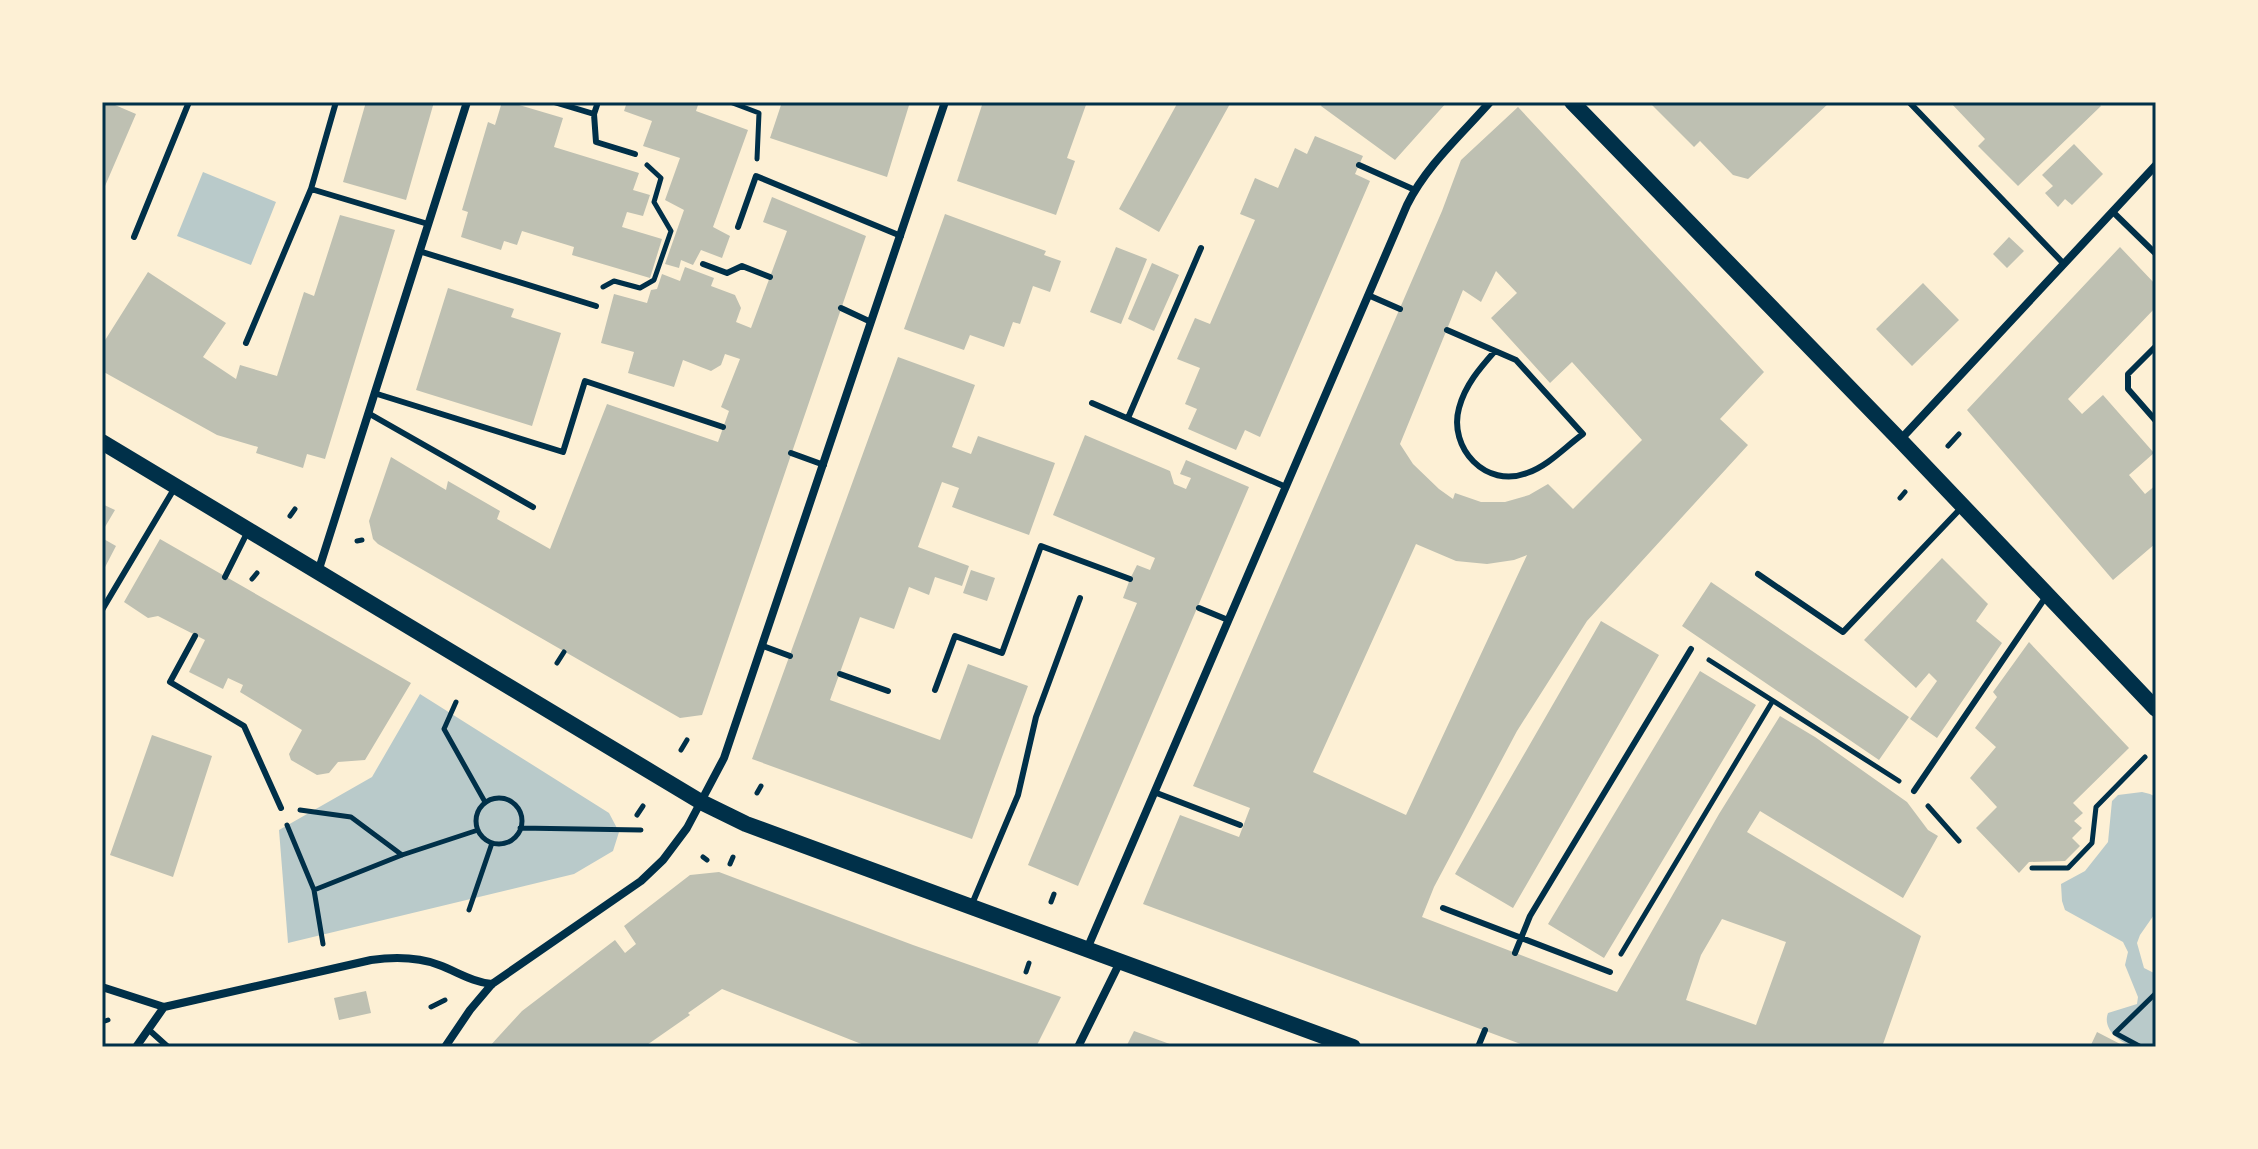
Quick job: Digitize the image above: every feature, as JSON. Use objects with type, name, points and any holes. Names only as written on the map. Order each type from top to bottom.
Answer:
[{"type":"main road","points":[[1572,102],[2156,709]]},
{"type":"main road","points":[[102,442],[701,802],[746,824],[1353,1047]]},
{"type":"street","points":[[318,572],[467,102]]},
{"type":"street","points":[[445,1047],[492,984],[641,881],[678,842],[701,802],[724,758],[945,102]]},
{"type":"street","points":[[1086,950],[1415,190],[1490,102]]},
{"type":"street","points":[[1900,440],[2156,165]]},
{"type":"street","points":[[102,987],[164,1007],[391,957],[437,964],[480,983],[492,984]]},
{"type":"street","points":[[1078,1047],[1120,962]]},
{"type":"street","points":[[136,1047],[164,1007]]},
{"type":"lane","points":[[134,237],[189,102]]},
{"type":"lane","points":[[246,343],[311,189],[336,102]]},
{"type":"lane","points":[[554,102],[594,114]]},
{"type":"lane","points":[[598,102],[594,114],[596,142],[635,154]]},
{"type":"lane","points":[[1909,102],[2064,264]]},
{"type":"lane","points":[[1359,165],[1415,190]]},
{"type":"lane","points":[[738,227],[756,176],[901,236]]},
{"type":"lane","points":[[311,189],[428,224]]},
{"type":"lane","points":[[2113,212],[2156,254]]},
{"type":"lane","points":[[1128,418],[1201,248]]},
{"type":"lane","points":[[419,251],[596,306]]},
{"type":"lane","points":[[703,264],[727,273],[742,266],[770,277]]},
{"type":"lane","points":[[1368,295],[1400,309]]},
{"type":"lane","points":[[841,308],[871,322]]},
{"type":"lane","points":[[1447,330],[1516,360],[1583,434],[1525,475],[1509,477],[1492,474],[1466,454],[1459,440],[1456,423],[1459,407],[1471,379],[1495,351]]},
{"type":"lane","points":[[2156,346],[2128,374],[2128,389],[2156,421]]},
{"type":"lane","points":[[374,393],[563,452],[585,381],[723,427]]},
{"type":"lane","points":[[1092,403],[1286,487]]},
{"type":"lane","points":[[368,413],[533,507]]},
{"type":"lane","points":[[791,453],[824,465]]},
{"type":"lane","points":[[102,610],[176,486]]},
{"type":"lane","points":[[1758,574],[1843,632],[1963,506]]},
{"type":"lane","points":[[225,577],[249,530]]},
{"type":"lane","points":[[935,690],[955,636],[1002,653],[1041,546],[1130,579]]},
{"type":"lane","points":[[1914,791],[2047,595]]},
{"type":"lane","points":[[970,908],[1018,795],[1036,717],[1080,598]]},
{"type":"lane","points":[[1199,608],[1228,620]]},
{"type":"lane","points":[[195,636],[170,682],[244,726],[281,808]]},
{"type":"lane","points":[[763,646],[790,656]]},
{"type":"lane","points":[[1515,953],[1530,916],[1691,649]]},
{"type":"lane","points":[[840,674],[888,691]]},
{"type":"lane","points":[[1154,792],[1240,825]]},
{"type":"lane","points":[[1443,908],[1610,972]]},
{"type":"lane","points":[[148,1029],[168,1047]]},
{"type":"lane","points":[[1478,1047],[1485,1030]]},
{"type":"path","points":[[730,102],[759,113],[758,138]]},
{"type":"path","points":[[596,306],[601,289],[614,281],[640,288],[654,280],[671,231],[654,202],[661,178],[635,154]]},
{"type":"path","points":[[1948,446],[1959,434]]},
{"type":"path","points":[[1900,498],[1905,492]]},
{"type":"path","points":[[290,516],[295,509]]},
{"type":"path","points":[[1691,649],[1914,791],[1959,841]]},
{"type":"path","points":[[557,663],[564,652]]},
{"type":"path","points":[[456,702],[444,729],[485,802]]},
{"type":"path","points":[[1610,972],[1772,702]]},
{"type":"path","points":[[681,750],[687,740]]},
{"type":"path","points":[[2032,868],[2068,868],[2092,843],[2096,807],[2145,757]]},
{"type":"path","points":[[757,793],[761,786]]},
{"type":"path","points":[[494,798],[505,799],[520,812],[520,828],[512,840],[503,844],[492,843],[483,839],[478,830],[478,810],[494,798]]},
{"type":"path","points":[[637,815],[643,806]]},
{"type":"path","points":[[323,944],[314,890],[281,808],[351,817],[402,855]]},
{"type":"path","points":[[520,828],[641,830]]},
{"type":"path","points":[[314,890],[402,855],[478,830]]},
{"type":"path","points":[[469,910],[492,843]]},
{"type":"path","points":[[730,864],[733,857]]},
{"type":"path","points":[[1051,902],[1054,894]]},
{"type":"path","points":[[1026,972],[1029,963]]},
{"type":"path","points":[[2141,1047],[2115,1033],[2156,993]]},
{"type":"path","points":[[431,1007],[445,1000]]},
{"type":"shaded area","points":[[203,172],[276,202],[251,265],[177,236]]},
{"type":"shaded area","points":[[420,694],[609,813],[619,832],[613,851],[574,874],[288,943],[279,830],[372,777]]},
{"type":"shaded area","points":[[2142,792],[2156,797],[2156,912],[2137,943],[2144,968],[2156,974],[2156,1047],[2135,1047],[2123,1042],[2110,1030],[2108,1013],[2137,1004],[2138,997],[2125,965],[2128,952],[2123,942],[2065,910],[2061,884],[2085,871],[2108,842],[2112,801],[2118,795]]},
{"type":"building","points":[[102,102],[136,114],[102,193]]},
{"type":"building","points":[[366,102],[434,102],[406,200],[343,182]]},
{"type":"building","points":[[502,102],[563,118],[554,147],[639,173],[633,190],[650,195],[643,216],[627,212],[622,227],[662,239],[650,278],[572,255],[574,247],[522,231],[517,245],[504,241],[501,250],[461,237],[468,212],[462,210],[488,122],[495,125]]},
{"type":"building","points":[[627,102],[699,102],[696,111],[748,130],[713,227],[730,236],[722,258],[701,250],[693,265],[681,260],[679,268],[665,264],[684,210],[665,200],[680,158],[643,146],[652,121],[624,111]]},
{"type":"building","points":[[782,102],[910,102],[887,177],[770,138]]},
{"type":"building","points":[[983,102],[1087,102],[1067,158],[1075,161],[1056,215],[957,181]]},
{"type":"building","points":[[1178,102],[1231,102],[1159,232],[1119,209]]},
{"type":"building","points":[[1323,102],[1447,102],[1395,160],[1321,106]]},
{"type":"building","points":[[1649,102],[1830,102],[1748,179],[1733,175],[1700,141],[1694,147]]},
{"type":"building","points":[[1950,102],[2098,102],[2101,106],[2018,186],[1978,146],[1985,139]]},
{"type":"building","points":[[1518,107],[1764,372],[1720,419],[1748,445],[1587,621],[1517,731],[1434,887],[1422,917],[1617,992],[1719,814],[1780,716],[1907,802],[1928,830],[1938,836],[1903,898],[1760,811],[1747,832],[1921,936],[1882,1047],[1529,1047],[1143,904],[1180,815],[1239,837],[1250,808],[1193,786],[1442,211],[1461,160]],"holes":[[[1496,271],[1517,293],[1491,318],[1550,383],[1572,362],[1642,440],[1573,509],[1548,484],[1529,495],[1505,502],[1481,502],[1455,493],[1453,499],[1413,464],[1400,444],[1463,290],[1481,302]],[[1416,544],[1456,561],[1487,564],[1527,555],[1406,815],[1313,772]],[[1722,919],[1786,942],[1756,1025],[1686,1000],[1701,955]]]},
{"type":"building","points":[[1315,136],[1363,156],[1355,174],[1370,181],[1260,437],[1245,430],[1236,450],[1188,429],[1197,409],[1185,404],[1200,368],[1177,359],[1195,318],[1210,324],[1255,220],[1240,214],[1255,178],[1278,188],[1295,148],[1307,154]]},
{"type":"building","points":[[2074,144],[2103,174],[2072,205],[2065,199],[2058,207],[2045,193],[2053,186],[2042,175]]},
{"type":"building","points":[[772,197],[866,236],[702,715],[680,718],[378,544],[373,539],[369,521],[391,457],[446,490],[448,481],[500,511],[497,519],[550,549],[607,404],[718,442],[729,411],[721,407],[740,359],[725,354],[721,365],[711,371],[683,360],[674,387],[628,373],[634,352],[601,343],[614,294],[647,303],[651,290],[657,289],[662,274],[680,281],[685,267],[714,278],[711,286],[735,295],[741,308],[736,322],[751,328],[787,231],[763,222]]},
{"type":"building","points":[[945,214],[1046,251],[1044,255],[1061,261],[1050,292],[1033,286],[1020,324],[1013,322],[1004,347],[970,335],[964,350],[904,329]]},
{"type":"building","points":[[340,215],[395,230],[325,459],[307,454],[303,468],[256,453],[258,447],[217,435],[102,371],[102,345],[148,272],[226,323],[203,357],[236,379],[240,365],[277,376],[304,292],[314,296]]},
{"type":"building","points":[[2009,237],[2024,251],[2007,268],[1993,254]]},
{"type":"building","points":[[1116,247],[1147,259],[1121,324],[1090,312]]},
{"type":"building","points":[[2120,247],[2156,285],[2156,307],[2068,399],[2082,414],[2103,395],[2154,453],[2129,475],[2145,494],[2156,485],[2156,543],[2113,580],[1967,410]]},
{"type":"building","points":[[1152,263],[1179,275],[1154,331],[1128,319]]},
{"type":"building","points":[[1923,283],[1959,320],[1912,366],[1876,329]]},
{"type":"building","points":[[448,288],[514,309],[511,317],[561,333],[532,426],[416,390]]},
{"type":"building","points":[[898,357],[975,385],[952,447],[971,454],[978,436],[1055,463],[1029,535],[952,507],[959,488],[942,482],[918,547],[969,566],[962,586],[935,577],[929,595],[909,587],[894,629],[860,617],[830,700],[940,740],[968,664],[1028,686],[972,839],[752,759]]},
{"type":"building","points":[[1085,435],[1170,471],[1174,484],[1186,489],[1191,478],[1180,474],[1186,460],[1249,487],[1078,886],[1028,865],[1137,603],[1123,598],[1130,579],[1137,565],[1150,570],[1155,558],[1053,515]]},
{"type":"building","points":[[102,504],[115,510],[102,532]]},
{"type":"building","points":[[102,538],[116,546],[102,573]]},
{"type":"building","points":[[160,539],[411,683],[365,760],[338,762],[329,773],[317,775],[291,760],[289,754],[302,730],[240,692],[243,685],[228,678],[223,689],[189,672],[205,640],[158,616],[148,618],[124,602]]},
{"type":"building","points":[[1942,558],[1988,604],[1976,621],[2002,643],[1937,738],[1910,719],[1937,681],[1929,673],[1916,688],[1864,640]]},
{"type":"building","points":[[971,570],[995,578],[987,601],[963,593]]},
{"type":"building","points":[[1711,582],[1909,717],[1879,760],[1682,626]]},
{"type":"building","points":[[1601,621],[1659,655],[1513,908],[1455,874]]},
{"type":"building","points":[[2029,642],[2129,748],[2073,803],[2083,813],[2074,821],[2082,828],[2072,838],[2080,846],[2065,861],[2029,862],[2019,873],[1976,828],[1997,807],[1970,778],[1996,747],[1975,728],[1997,697],[1993,692]]},
{"type":"building","points":[[1700,671],[1756,705],[1604,958],[1548,924]]},
{"type":"building","points":[[152,735],[212,756],[173,877],[110,855]]},
{"type":"building","points":[[719,872],[1061,997],[1036,1047],[869,1047],[722,989],[644,1047],[489,1047],[522,1011],[615,940],[625,953],[636,944],[624,926],[690,875]]},
{"type":"building","points":[[366,991],[371,1013],[339,1020],[334,998]]},
{"type":"building","points":[[1134,1031],[1178,1047],[1126,1047]]},
{"type":"building","points":[[2097,1032],[2126,1047],[2090,1047]]}]
